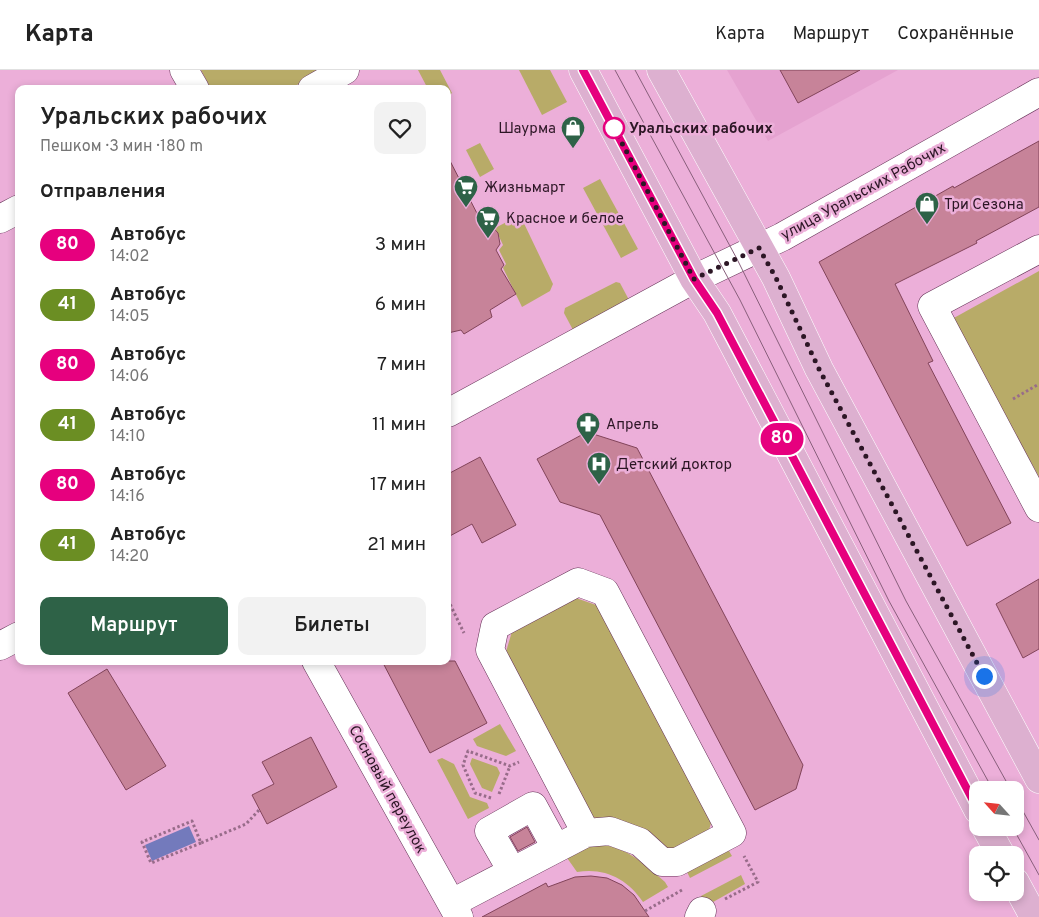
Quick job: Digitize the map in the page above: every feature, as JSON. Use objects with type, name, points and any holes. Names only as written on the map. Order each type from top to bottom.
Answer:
[{"type":"main road","points":[[583,70],[694,279],[717,313],[969,793]]},
{"type":"main road","points":[[662,70],[776,278],[819,369],[1039,779]]},
{"type":"main road","points":[[1024,899],[1034,917]]},
{"type":"street","points":[[322,85],[348,75]]},
{"type":"street","name":"улица Уральских Рабочих","points":[[451,411],[694,279],[782,237],[1039,92]]},
{"type":"street","points":[[0,220],[15,211]]},
{"type":"street","points":[[1039,249],[932,306],[1039,508]]},
{"type":"street","points":[[456,910],[512,871],[586,832],[610,830],[640,842],[662,862],[677,862],[732,833],[606,592],[578,582],[496,626],[490,650],[586,832]]},
{"type":"street","points":[[0,646],[15,638]]},
{"type":"street","name":"Сосновый переулок","points":[[318,665],[456,910]]},
{"type":"street","points":[[512,871],[489,831],[533,806],[556,848]]},
{"type":"path","points":[[510,766],[468,751],[463,765],[475,792],[497,801],[510,766],[522,760]]},
{"type":"path","points":[[201,843],[192,821],[142,842],[151,864],[201,843],[246,824],[260,810]]},
{"type":"path","points":[[701,914],[758,882],[732,833]]},
{"type":"shaded area","points":[[201,70],[326,70],[297,85],[209,85]]},
{"type":"shaded area","points":[[418,70],[440,70],[448,85],[426,85]]},
{"type":"shaded area","points":[[519,70],[550,70],[567,102],[542,115]]},
{"type":"shaded area","points":[[727,70],[898,70],[768,141]]},
{"type":"shaded area","points":[[480,143],[494,169],[480,177],[466,150]]},
{"type":"shaded area","points":[[600,179],[638,249],[621,258],[583,188]]},
{"type":"shaded area","points":[[520,215],[553,284],[550,291],[522,307],[503,268],[506,264],[499,250],[503,245],[495,228]]},
{"type":"shaded area","points":[[1039,271],[1039,477],[952,319]]},
{"type":"shaded area","points":[[616,282],[620,283],[629,300],[573,330],[564,313],[565,308]]},
{"type":"shaded area","points":[[573,597],[599,606],[712,820],[708,833],[669,853],[608,821],[589,816],[505,655],[513,628]]},
{"type":"shaded area","points":[[500,724],[516,751],[506,756],[477,746],[473,739]]},
{"type":"shaded area","points":[[442,758],[454,764],[470,797],[487,803],[489,808],[468,819],[437,760]]},
{"type":"shaded area","points":[[472,758],[497,767],[500,773],[492,792],[482,788],[470,764]]},
{"type":"shaded area","points":[[591,843],[614,848],[632,855],[665,882],[668,887],[643,902],[630,887],[614,876],[597,871],[577,872],[565,855]]},
{"type":"shaded area","points":[[726,846],[732,856],[690,878],[685,868]]},
{"type":"shaded area","points":[[741,875],[745,884],[706,906],[701,896]]},
{"type":"water","points":[[189,826],[196,842],[152,861],[145,845]]},
{"type":"building","points":[[780,70],[860,70],[798,103]]},
{"type":"building","points":[[1039,141],[1039,207],[976,241],[977,243],[895,284],[933,361],[928,363],[1011,523],[967,546],[819,262],[953,186],[954,188]]},
{"type":"building","points":[[451,163],[483,225],[490,224],[498,233],[500,244],[496,250],[504,265],[501,269],[516,294],[490,310],[492,317],[464,334],[461,330],[451,332]]},
{"type":"building","points":[[587,432],[637,448],[803,765],[796,789],[755,810],[600,515],[560,502],[537,459]]},
{"type":"building","points":[[480,457],[516,525],[482,543],[472,524],[451,535],[451,472]]},
{"type":"building","points":[[1039,579],[1039,649],[1023,658],[996,604]]},
{"type":"building","points":[[451,661],[455,661],[487,723],[430,753],[384,665],[451,665]]},
{"type":"building","points":[[107,669],[166,766],[126,790],[68,693]]},
{"type":"building","points":[[311,737],[337,787],[267,824],[252,795],[274,784],[262,762]]},
{"type":"building","points":[[527,827],[535,842],[518,851],[510,837]]},
{"type":"building","points":[[575,877],[607,878],[622,885],[634,895],[649,917],[482,917],[546,883],[548,887]]},
{"type":"tram line","points":[[615,70],[740,300],[889,601],[988,781]]},
{"type":"tram line","points":[[635,70],[737,259],[906,601],[1006,781]]},
{"type":"tram line","points":[[1024,813],[1039,840]]},
{"type":"tram line","points":[[1017,836],[1039,875]]},
{"type":"bus line","name":"80","points":[[583,70],[694,279],[717,313],[969,793]]},
{"type":"place","name":"Уральских рабочих","points":[[614,128]]},
{"type":"place","name":"Шаурма","points":[[573,149]]},
{"type":"place","name":"Жизньмарт","points":[[466,208]]},
{"type":"place","name":"Три Сезона","points":[[927,225]]},
{"type":"place","name":"Красное и белое","points":[[488,239]]},
{"type":"place","name":"Апрель","points":[[588,445]]},
{"type":"place","name":"Детский доктор","points":[[599,485]]},
{"type":"route","points":[[614,128],[694,279],[759,248],[776,278],[819,369],[984,676]]}]
